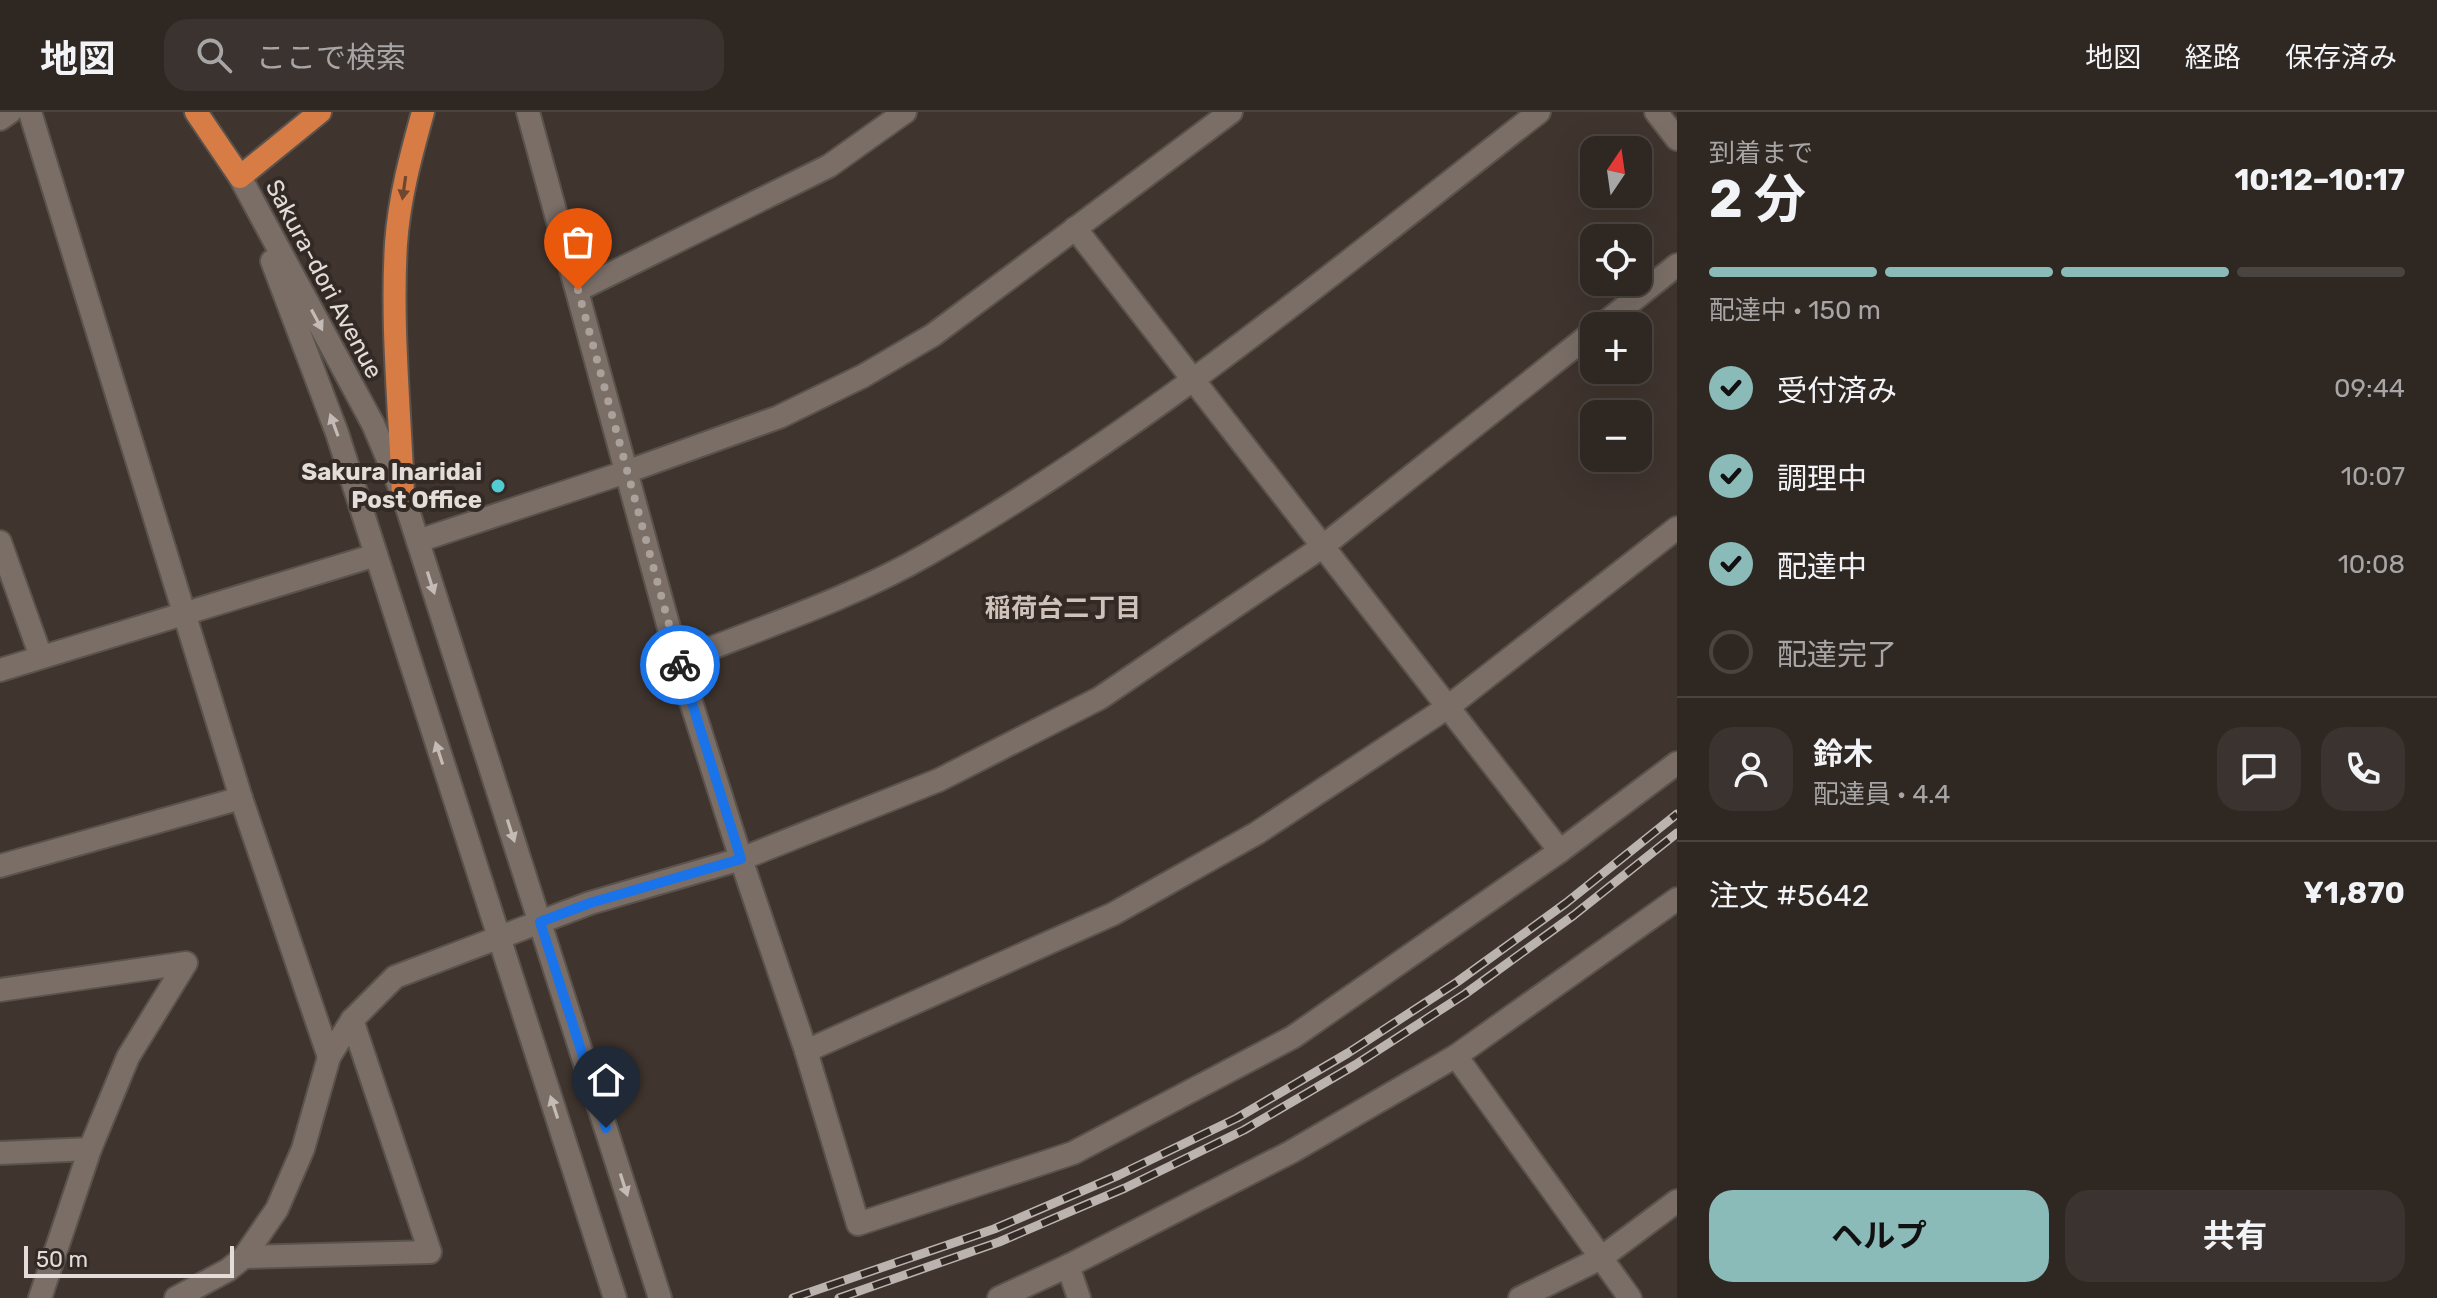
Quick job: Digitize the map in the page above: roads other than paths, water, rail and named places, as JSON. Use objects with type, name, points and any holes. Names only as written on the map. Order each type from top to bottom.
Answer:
[{"type":"highway","points":[[196,112],[240,177],[320,112]]},
{"type":"highway","points":[[403,495],[395,317],[396,242],[407,167],[423,112]]},
{"type":"street","points":[[0,119],[10,112]]},
{"type":"street","points":[[30,112],[241,798],[329,1057]]},
{"type":"street","points":[[528,112],[678,661],[806,1051],[858,1224],[1073,1153],[1293,1037],[1560,851],[1677,763]]},
{"type":"street","points":[[578,290],[829,166],[905,112]]},
{"type":"street","points":[[418,541],[779,417],[863,376],[933,335],[1231,112]]},
{"type":"street","points":[[678,661],[826,602],[926,555],[1072,466],[1193,381],[1539,112]]},
{"type":"street","points":[[1656,112],[1677,139]]},
{"type":"street","name":"Sakura-dori Avenue","points":[[240,177],[373,424],[403,495],[660,1298]]},
{"type":"street","name":"Sakura-dori Avenue","points":[[240,177],[337,433],[614,1293]]},
{"type":"street","points":[[1075,228],[1560,851]]},
{"type":"street","points":[[1618,312],[1677,265]]},
{"type":"street","points":[[176,1298],[228,1270],[244,1257],[277,1209],[303,1149],[329,1057],[352,1020],[395,977],[590,903],[741,859],[939,780],[1100,698],[1322,547],[1580,342]]},
{"type":"street","points":[[806,1051],[1113,914],[1257,833],[1448,707],[1677,528]]},
{"type":"street","points":[[0,542],[41,657]]},
{"type":"street","points":[[0,670],[376,555]]},
{"type":"street","points":[[0,866],[241,798]]},
{"type":"street","points":[[999,1298],[1291,1152],[1456,1056],[1677,899]]},
{"type":"street","points":[[0,990],[186,963],[128,1057],[90,1149],[40,1298]]},
{"type":"street","points":[[244,1257],[430,1252],[352,1020]]},
{"type":"street","points":[[1456,1056],[1630,1298]]},
{"type":"street","points":[[0,1153],[90,1149]]},
{"type":"street","points":[[1520,1298],[1601,1258],[1677,1201]]},
{"type":"street","points":[[1068,1266],[1079,1298]]},
{"type":"railway","points":[[793,1298],[994,1229],[1119,1175],[1237,1118],[1348,1053],[1457,982],[1566,903],[1677,814]]},
{"type":"railway","points":[[839,1298],[999,1242],[1125,1188],[1244,1130],[1355,1065],[1465,994],[1574,915],[1677,833]]},
{"type":"place","name":"Sakura Inaridai Post Office","points":[[498,486]]},
{"type":"district","name":"稲荷台二丁目","points":[[1063,608]]}]
